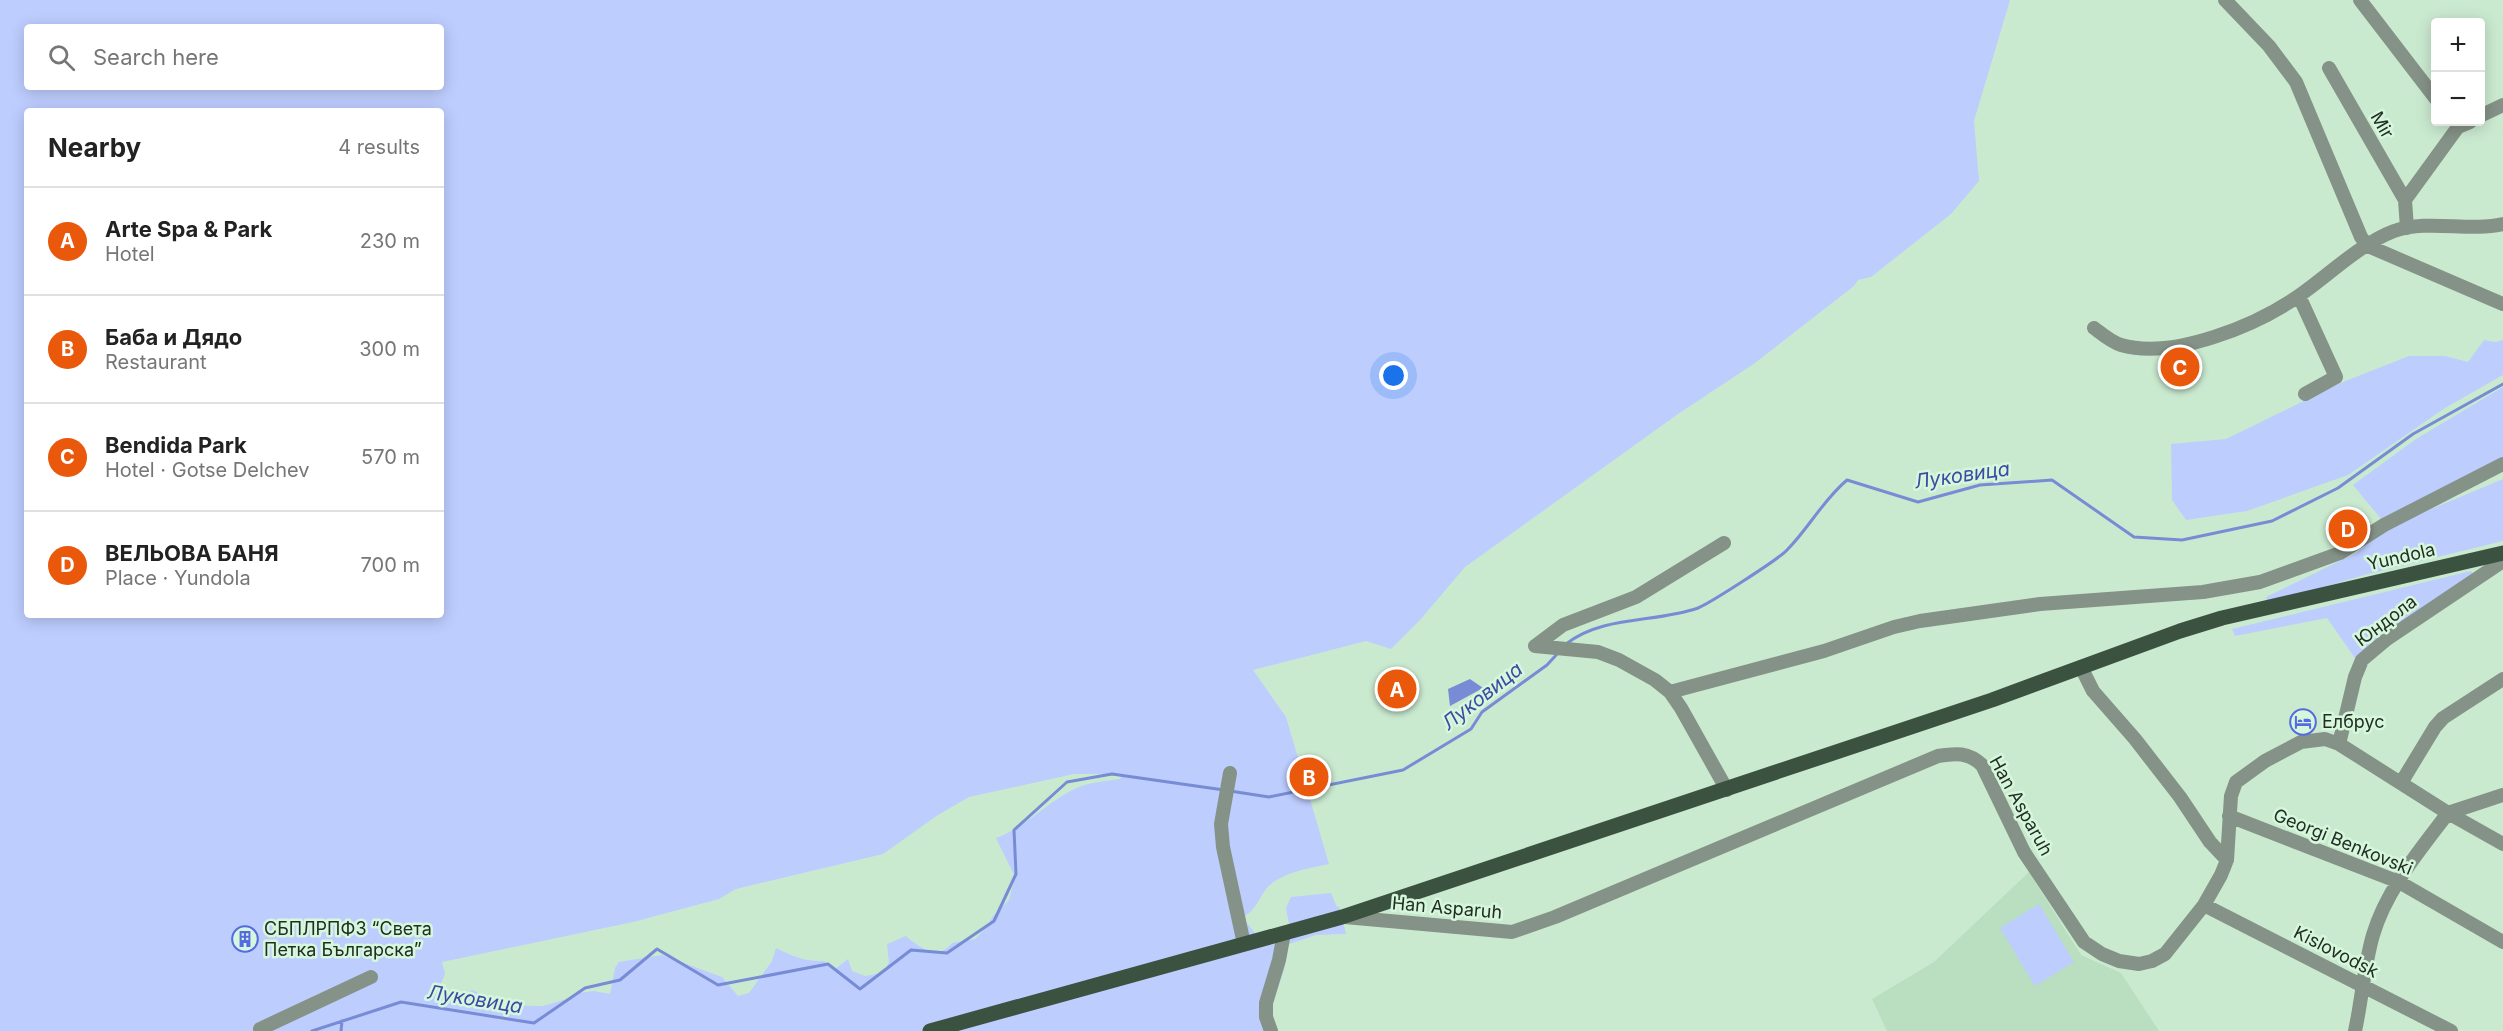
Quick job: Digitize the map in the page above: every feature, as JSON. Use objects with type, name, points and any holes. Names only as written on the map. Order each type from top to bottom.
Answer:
[{"type":"main road","name":"Yundola","points":[[930,1031],[1342,917],[1992,700],[2180,631],[2307,598],[2503,553]]},
{"type":"street","points":[[2225,0],[2269,46],[2296,82],[2361,237],[2368,246],[2503,304]]},
{"type":"street","points":[[2360,0],[2431,92]]},
{"type":"street","name":"Mir","points":[[2329,69],[2405,200],[2407,228]]},
{"type":"street","points":[[2485,114],[2503,105]]},
{"type":"street","points":[[2405,200],[2459,126]]},
{"type":"street","points":[[2094,328],[2118,345],[2136,348],[2156,348],[2201,341],[2264,319],[2384,236],[2407,228],[2503,224]]},
{"type":"street","points":[[2299,296],[2336,377],[2305,394]]},
{"type":"street","points":[[1670,692],[1824,651],[1894,627],[1920,621],[2040,604],[2203,592],[2260,582],[2340,553],[2384,525],[2503,464]]},
{"type":"street","points":[[1724,543],[1636,597],[1563,625],[1535,646],[1598,652],[1619,660],[1655,680],[1670,692],[1682,708],[1727,790]]},
{"type":"street","name":"Юндола","points":[[2339,744],[2355,677],[2362,660],[2387,639],[2503,561]]},
{"type":"street","points":[[2081,667],[2093,691],[2135,739],[2170,784],[2210,842],[2227,860]]},
{"type":"street","points":[[2401,783],[2435,727],[2444,718],[2503,679]]},
{"type":"street","name":"Han Asparuh","points":[[1342,917],[1512,932],[1540,923],[1938,756],[1952,754],[1964,754],[1974,758],[1982,765],[2024,852],[2084,942],[2102,954],[2129,963],[2139,964],[2152,961],[2165,954],[2204,904],[2227,860],[2231,796],[2236,782],[2247,772],[2301,742],[2325,739],[2339,744],[2448,813],[2503,844]]},
{"type":"street","points":[[1229,778],[1221,824],[1222,847],[1244,944]]},
{"type":"street","points":[[2355,1031],[2373,935],[2380,916],[2399,882],[2448,813],[2503,795]]},
{"type":"street","name":"Georgi Benkovski","points":[[2229,816],[2399,882],[2503,942]]},
{"type":"street","name":"Kislovodsk","points":[[2204,904],[2451,1031]]},
{"type":"street","points":[[1270,1031],[1266,1003],[1279,960],[1284,933]]},
{"type":"street","points":[[261,1031],[371,976]]},
{"type":"shaded area","points":[[0,0],[2010,0],[1974,121],[1979,181],[1951,214],[1871,277],[1858,280],[1854,286],[1755,363],[1678,414],[1465,567],[1420,620],[1391,649],[1366,641],[1253,670],[1286,717],[1329,864],[1295,872],[1272,883],[1245,916],[1246,922],[1255,933],[1270,935],[1289,924],[1286,908],[1291,897],[1331,893],[1337,907],[1339,906],[1346,934],[1316,935],[1289,944],[1284,970],[1269,1012],[1273,1031],[0,1031]],"holes":[[[1074,774],[1123,774],[1120,779],[1089,784],[1068,792],[1018,827],[996,838],[1015,877],[1009,900],[975,939],[952,943],[947,948],[935,952],[917,945],[906,936],[887,944],[889,962],[883,973],[865,976],[852,971],[848,959],[834,970],[824,961],[805,959],[776,948],[772,961],[749,993],[738,996],[722,977],[662,955],[619,962],[615,968],[610,994],[594,991],[578,993],[543,1006],[486,1005],[486,996],[472,990],[456,1003],[446,996],[440,986],[445,974],[442,962],[633,922],[719,899],[736,889],[883,854],[938,815],[969,797]]]},
{"type":"shaded area","points":[[2484,340],[2495,342],[2503,340],[2503,375],[2445,408],[2348,475],[2247,511],[2186,520],[2172,500],[2171,444],[2226,439],[2343,382],[2409,356],[2445,356],[2468,362]]},
{"type":"shaded area","points":[[2503,387],[2503,460],[2382,520],[2353,485],[2416,439]]},
{"type":"shaded area","points":[[2503,479],[2503,541],[2364,575],[2268,604],[2266,597],[2356,553],[2386,528]]},
{"type":"shaded area","points":[[2471,571],[2476,579],[2357,661],[2327,618],[2235,636],[2232,629]]},
{"type":"shaded area","points":[[1470,679],[1483,688],[1450,706],[1448,689]]},
{"type":"shaded area","points":[[2029,872],[2081,955],[2121,973],[2159,1031],[1887,1031],[1872,999],[1934,962]]},
{"type":"shaded area","points":[[2039,904],[2074,962],[2035,986],[2000,928]]},
{"type":"waterway","name":"Луковица","points":[[1566,644],[1596,628],[1682,613],[1698,608],[1716,598],[1787,550],[1847,480],[1918,502],[1980,485],[2052,480],[2134,537],[2182,540],[2272,521],[2338,488],[2413,434],[2503,384]]},
{"type":"waterway","name":"Луковица","points":[[1230,791],[1269,797],[1403,770],[1471,729],[1482,712],[1547,665],[1558,653]]},
{"type":"waterway","name":"Луковица","points":[[312,1031],[401,1002],[534,1023],[585,988],[620,980],[657,949],[718,985],[828,964],[860,989],[911,950],[947,953],[994,921],[1016,874],[1014,830],[1067,782],[1112,774],[1224,790]]},
{"type":"waterway","points":[[341,1031],[342,1021]]},
{"type":"place","name":"Bendida Park","points":[[2180,367]]},
{"type":"place","name":"ВЕЛЬОВА БАНЯ","points":[[2348,529]]},
{"type":"place","name":"Arte Spa & Park","points":[[1397,689]]},
{"type":"place","name":"Елбрус","points":[[2303,722]]},
{"type":"place","name":"Баба и Дядо","points":[[1309,777]]},
{"type":"place","name":"СБПЛРПФЗ “Света Петка Българска”","points":[[245,939]]}]
